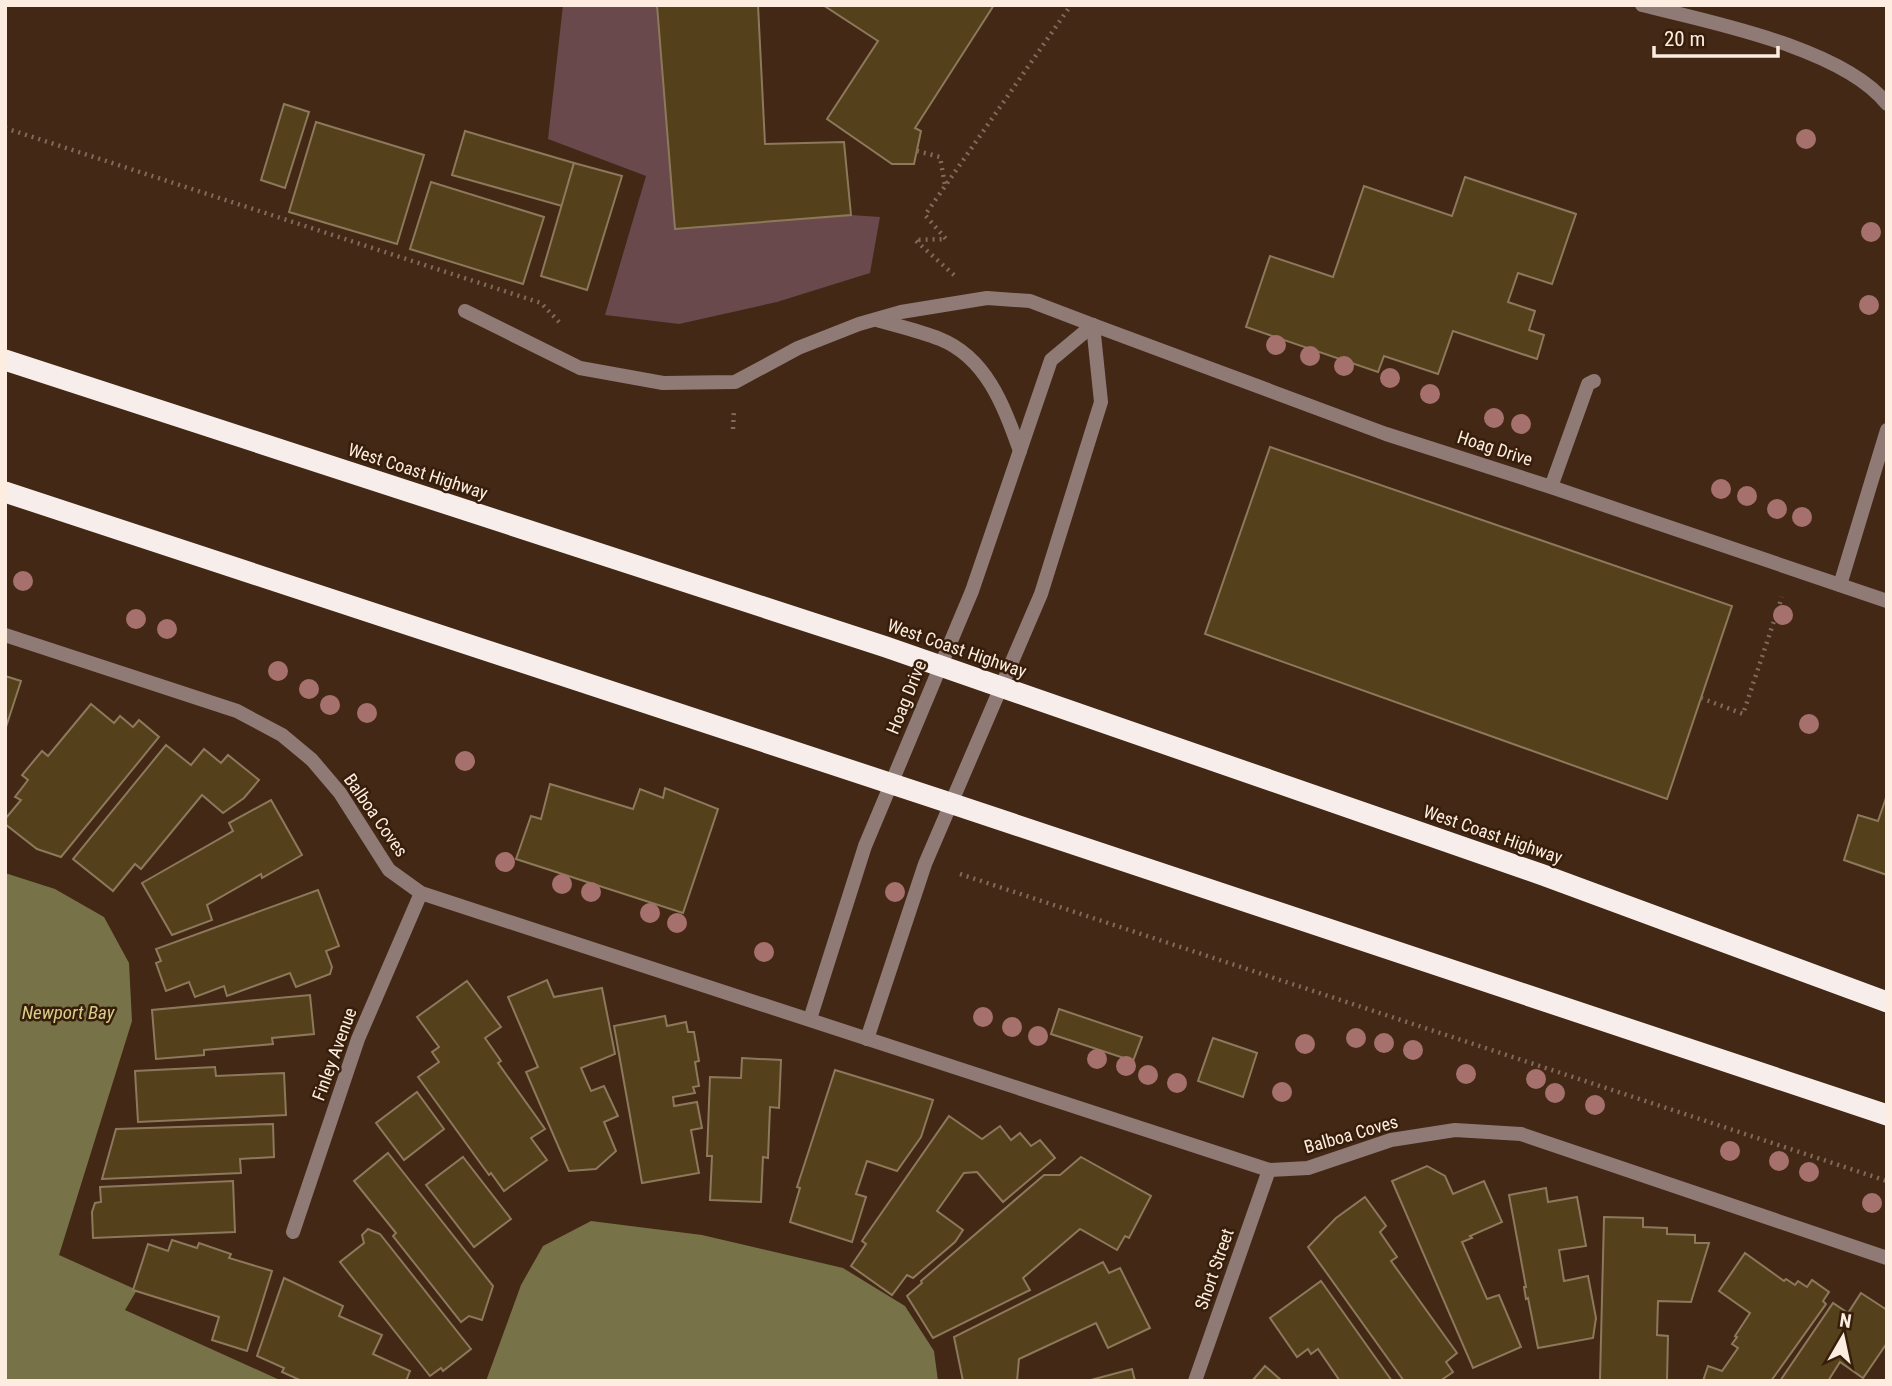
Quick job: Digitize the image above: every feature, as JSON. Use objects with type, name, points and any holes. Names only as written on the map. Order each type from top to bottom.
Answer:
[{"type":"highway","name":"West Coast Highway","points":[[5,360],[887,647],[1543,875],[1887,1002]]},
{"type":"highway","points":[[5,492],[1887,1115]]},
{"type":"street","points":[[1642,5],[1749,33],[1831,62],[1858,78],[1887,104]]},
{"type":"street","points":[[465,311],[580,369],[663,383],[736,382],[798,348],[876,320],[901,312],[987,298],[1030,301],[1093,325],[1101,402],[1041,594],[925,864],[867,1039]]},
{"type":"street","points":[[876,320],[942,340],[974,361],[1003,403],[1020,451]]},
{"type":"street","name":"Hoag Drive","points":[[891,784],[972,591],[1051,360],[1093,325],[1386,434],[1887,601]]},
{"type":"street","points":[[1551,487],[1588,384],[1594,381]]},
{"type":"street","points":[[1840,585],[1887,430]]},
{"type":"street","name":"Balboa Coves","points":[[5,635],[237,711],[282,735],[312,760],[340,793],[389,870],[421,893],[1269,1170],[1308,1168],[1391,1140],[1455,1130],[1521,1134],[1887,1258]]},
{"type":"street","points":[[810,1019],[865,846],[891,784]]},
{"type":"street","name":"Finley Avenue","points":[[293,1232],[358,1038],[421,893]]},
{"type":"street","name":"Short Street","points":[[1195,1381],[1269,1170]]},
{"type":"path","points":[[954,275],[915,240],[946,239],[925,215],[1071,5]]},
{"type":"path","points":[[5,128],[541,303],[551,316],[569,329]]},
{"type":"path","points":[[917,151],[940,157],[946,186]]},
{"type":"path","points":[[1701,698],[1742,714],[1783,597]]},
{"type":"path","points":[[960,874],[1887,1181]]},
{"type":"shaded area","points":[[563,5],[657,5],[676,228],[851,215],[880,217],[870,273],[777,302],[679,324],[605,315],[646,176],[548,139]]},
{"type":"water","name":"Newport Bay","points":[[5,873],[55,889],[104,917],[129,963],[132,1021],[59,1255],[137,1290],[125,1310],[282,1381],[5,1381]]},
{"type":"water","points":[[591,1221],[702,1235],[843,1268],[905,1306],[934,1351],[938,1381],[486,1381],[521,1285],[543,1246]]},
{"type":"building","points":[[657,5],[758,5],[765,144],[844,142],[851,215],[675,229]]},
{"type":"building","points":[[823,5],[994,5],[915,128],[921,131],[914,164],[892,164],[827,119],[878,41]]},
{"type":"building","points":[[284,104],[309,112],[285,188],[261,180]]},
{"type":"building","points":[[316,122],[424,155],[397,244],[289,212]]},
{"type":"building","points":[[465,131],[574,163],[562,206],[452,175]]},
{"type":"building","points":[[574,163],[622,176],[587,290],[541,276]]},
{"type":"building","points":[[1465,177],[1576,214],[1552,284],[1518,273],[1508,302],[1535,311],[1529,330],[1544,335],[1537,359],[1453,331],[1438,374],[1384,356],[1378,372],[1246,327],[1270,256],[1333,277],[1364,186],[1452,216]]},
{"type":"building","points":[[431,182],[544,217],[523,284],[410,249]]},
{"type":"building","points":[[1270,447],[1732,606],[1667,799],[1205,634]]},
{"type":"building","points":[[5,676],[21,681],[5,730]]},
{"type":"building","points":[[91,704],[114,723],[120,716],[133,727],[139,720],[159,737],[61,857],[37,849],[5,824],[5,819],[21,800],[15,797],[28,780],[22,775],[42,751],[48,756]]},
{"type":"building","points":[[166,745],[191,765],[204,749],[221,763],[228,755],[259,780],[244,798],[223,813],[202,795],[141,869],[135,864],[113,891],[73,859]]},
{"type":"building","points":[[550,784],[633,809],[640,789],[663,798],[665,788],[718,809],[683,913],[516,859],[531,816],[541,819]]},
{"type":"building","points":[[1887,795],[1887,875],[1844,860],[1858,815],[1878,821]]},
{"type":"building","points":[[271,800],[302,855],[262,878],[261,874],[207,905],[212,920],[172,935],[142,883],[233,831],[229,823]]},
{"type":"building","points":[[318,890],[339,946],[326,951],[332,967],[330,974],[296,987],[290,973],[227,996],[224,986],[195,997],[189,982],[166,991],[156,963],[161,961],[156,949]]},
{"type":"building","points":[[547,980],[554,997],[602,988],[615,1054],[581,1068],[591,1091],[604,1086],[618,1116],[604,1122],[616,1151],[596,1169],[569,1171],[526,1072],[538,1067],[508,997]]},
{"type":"building","points":[[467,981],[501,1027],[485,1038],[501,1061],[498,1063],[545,1129],[531,1138],[547,1160],[504,1191],[491,1173],[489,1175],[418,1077],[439,1062],[432,1052],[439,1047],[417,1017]]},
{"type":"building","points":[[310,995],[314,1034],[272,1038],[273,1044],[204,1050],[204,1055],[156,1059],[152,1010]]},
{"type":"building","points":[[1059,1009],[1142,1037],[1133,1061],[1051,1034]]},
{"type":"building","points":[[665,1016],[667,1026],[686,1022],[688,1032],[694,1032],[699,1061],[695,1062],[699,1086],[693,1087],[695,1093],[673,1097],[674,1106],[697,1102],[702,1128],[691,1130],[699,1173],[642,1183],[614,1026]]},
{"type":"building","points":[[1213,1038],[1257,1053],[1243,1097],[1198,1081]]},
{"type":"building","points":[[742,1058],[781,1060],[779,1108],[770,1107],[768,1158],[763,1157],[761,1202],[710,1200],[712,1156],[707,1156],[710,1077],[741,1078]]},
{"type":"building","points":[[215,1067],[216,1076],[284,1073],[286,1115],[138,1122],[135,1071]]},
{"type":"building","points":[[835,1070],[933,1100],[921,1137],[897,1171],[867,1161],[856,1194],[866,1197],[852,1242],[790,1222],[800,1188],[797,1187]]},
{"type":"building","points":[[417,1092],[444,1129],[404,1160],[376,1123]]},
{"type":"building","points":[[949,1116],[982,1139],[1000,1126],[1011,1140],[1020,1133],[1031,1146],[1040,1140],[1055,1158],[1003,1202],[977,1172],[964,1173],[937,1211],[963,1230],[955,1242],[913,1278],[907,1275],[892,1295],[851,1266],[866,1244],[862,1241]]},
{"type":"building","points":[[273,1124],[274,1157],[240,1159],[241,1173],[102,1179],[116,1129]]},
{"type":"building","points":[[388,1153],[493,1286],[482,1320],[469,1316],[461,1322],[393,1236],[396,1233],[354,1181]]},
{"type":"building","points":[[463,1157],[511,1219],[474,1247],[426,1185]]},
{"type":"building","points":[[1081,1157],[1151,1196],[1129,1238],[1125,1236],[1117,1250],[1080,1229],[1023,1278],[1030,1290],[933,1338],[907,1296],[1044,1175],[1060,1175]]},
{"type":"building","points":[[1427,1166],[1445,1176],[1453,1194],[1484,1181],[1502,1222],[1462,1242],[1487,1299],[1499,1295],[1521,1347],[1473,1368],[1392,1181]]},
{"type":"building","points":[[233,1181],[235,1232],[93,1238],[92,1212],[95,1203],[101,1202],[100,1187]]},
{"type":"building","points":[[1546,1188],[1548,1202],[1577,1197],[1586,1246],[1559,1250],[1564,1281],[1588,1276],[1596,1318],[1593,1338],[1538,1348],[1528,1298],[1526,1299],[1509,1195]]},
{"type":"building","points":[[1365,1197],[1386,1226],[1380,1232],[1397,1257],[1391,1261],[1457,1353],[1446,1362],[1453,1372],[1440,1381],[1404,1381],[1308,1247],[1336,1218]]},
{"type":"building","points":[[1604,1217],[1643,1218],[1643,1227],[1667,1228],[1667,1234],[1695,1235],[1695,1243],[1709,1243],[1691,1302],[1658,1301],[1657,1335],[1668,1336],[1667,1381],[1600,1380]]},
{"type":"building","points":[[368,1229],[380,1234],[471,1349],[443,1371],[441,1368],[430,1376],[340,1262],[364,1243],[362,1235]]},
{"type":"building","points":[[172,1240],[197,1248],[199,1243],[231,1254],[229,1258],[272,1271],[247,1351],[212,1340],[219,1317],[133,1290],[148,1244],[168,1251]]},
{"type":"building","points":[[1745,1253],[1784,1281],[1786,1279],[1795,1285],[1798,1281],[1807,1287],[1812,1280],[1829,1292],[1823,1301],[1826,1304],[1771,1381],[1703,1381],[1708,1366],[1722,1371],[1738,1348],[1732,1344],[1750,1313],[1719,1291]]},
{"type":"building","points":[[1103,1262],[1109,1273],[1120,1268],[1150,1328],[1108,1348],[1096,1323],[1019,1359],[1017,1381],[963,1381],[954,1337]]},
{"type":"building","points":[[284,1278],[343,1306],[339,1316],[382,1335],[373,1354],[410,1371],[406,1381],[302,1381],[282,1372],[284,1368],[257,1356]]},
{"type":"building","points":[[1321,1281],[1392,1381],[1340,1381],[1318,1349],[1311,1354],[1308,1349],[1297,1357],[1270,1318]]},
{"type":"building","points":[[1861,1293],[1887,1310],[1887,1343],[1863,1378],[1840,1362],[1828,1381],[1780,1381],[1833,1303],[1848,1313]]},
{"type":"building","points":[[1265,1366],[1282,1381],[1252,1381]]},
{"type":"building","points":[[1132,1369],[1135,1381],[1087,1381]]}]
